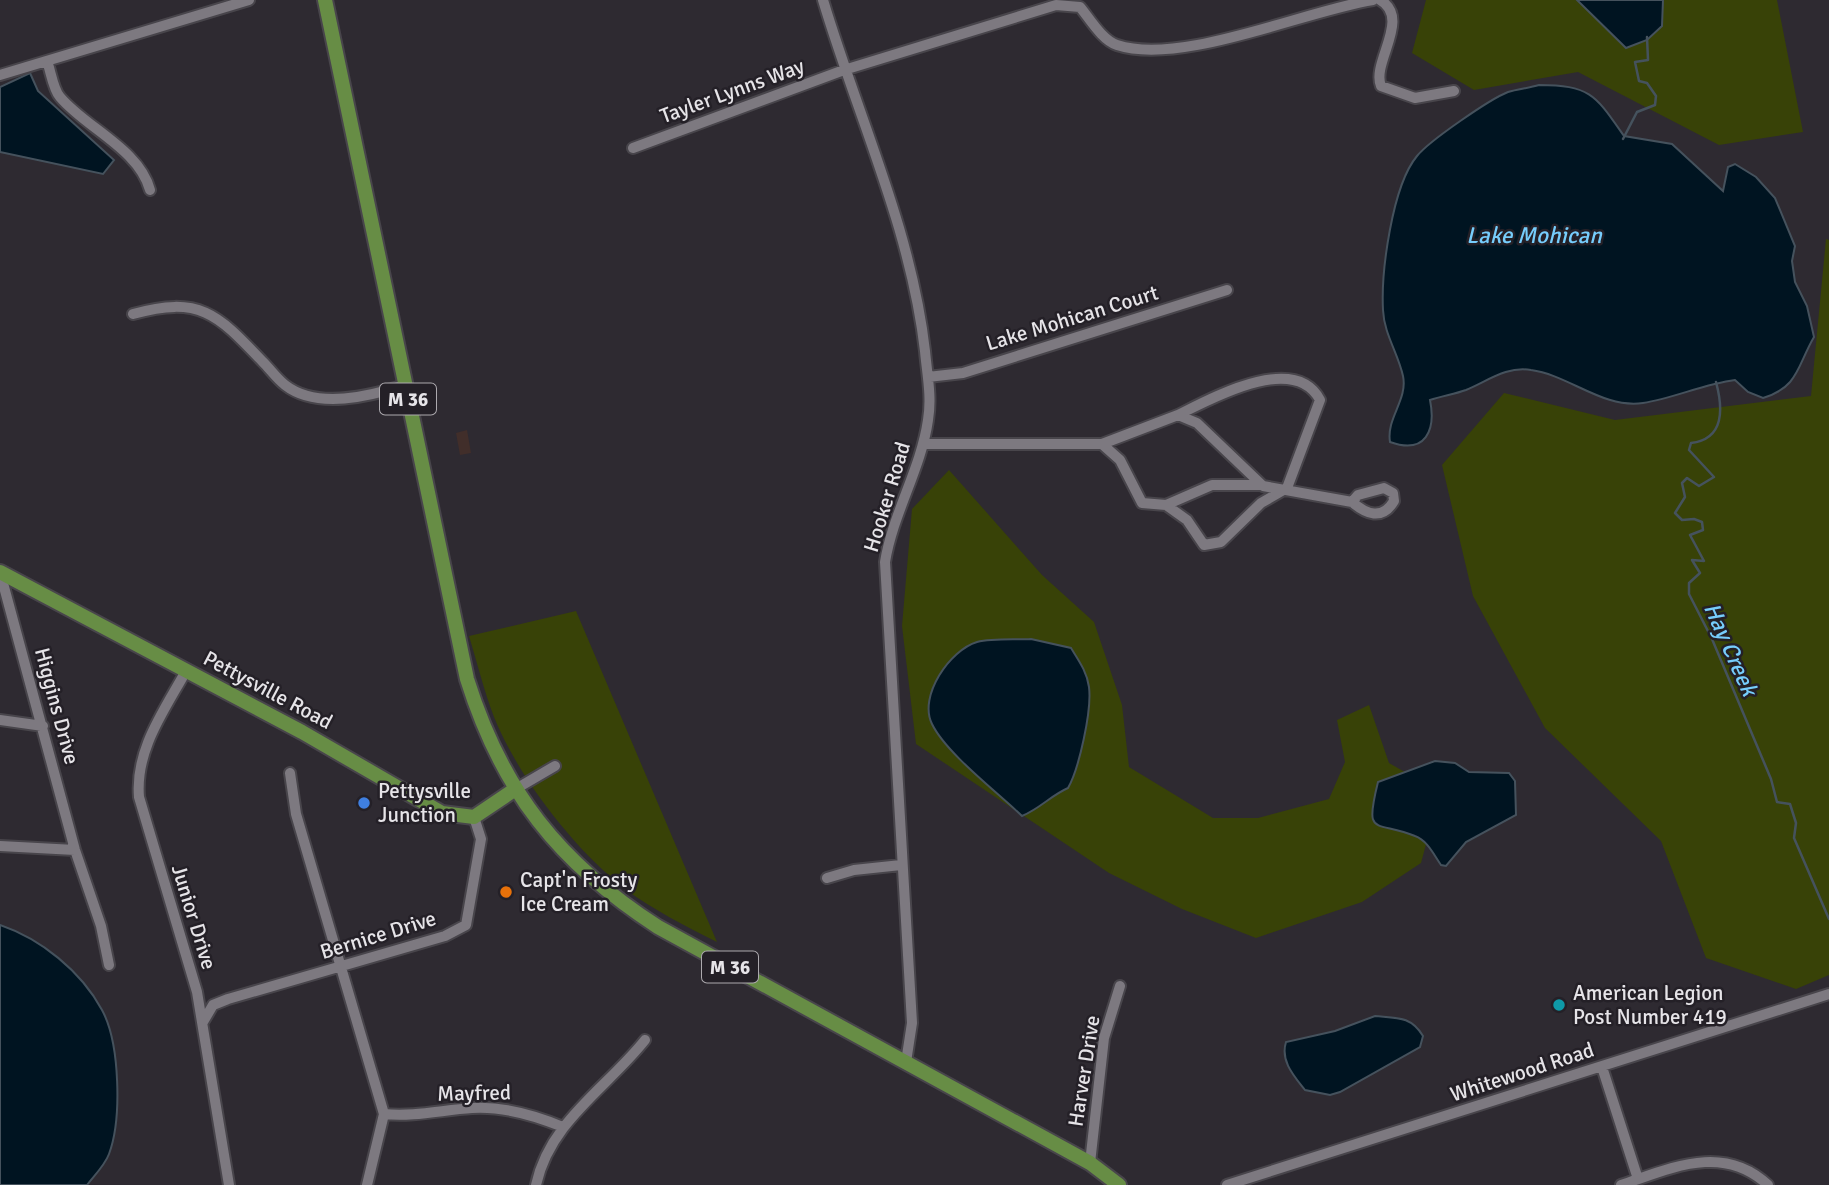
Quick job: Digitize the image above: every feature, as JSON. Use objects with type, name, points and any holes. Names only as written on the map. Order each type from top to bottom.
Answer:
[{"type":"main road","name":"M 36","points":[[325,0],[467,679],[488,740],[514,790],[585,872],[621,904],[658,927],[1090,1163],[1119,1185]]},
{"type":"main road","name":"Pettysville Road","points":[[0,572],[302,732],[442,813],[474,817]]},
{"type":"main road","points":[[474,817],[514,790]]},
{"type":"street","points":[[0,75],[249,0]]},
{"type":"street","name":"Hooker Road","points":[[823,0],[844,70],[905,243],[915,281],[928,377],[929,418],[924,444],[894,522],[885,562],[912,1023],[906,1062]]},
{"type":"street","name":"Tayler Lynns Way","points":[[633,148],[844,70],[1056,5],[1080,7],[1101,33],[1116,45],[1176,50],[1373,0]]},
{"type":"street","points":[[1380,0],[1389,8],[1392,28],[1380,74],[1381,86],[1415,98],[1454,91]]},
{"type":"street","points":[[47,61],[58,95],[130,159],[146,177],[150,190]]},
{"type":"street","name":"Lake Mohican Court","points":[[928,377],[962,373],[1227,290]]},
{"type":"street","points":[[133,314],[164,305],[199,309],[222,321],[286,387],[316,397],[351,398],[405,385]]},
{"type":"street","points":[[924,444],[1102,444],[1272,377],[1293,380],[1313,391],[1320,400],[1287,488],[1261,503],[1221,541],[1208,546],[1200,542],[1179,513],[1166,505],[1142,503],[1120,460],[1102,444]]},
{"type":"street","points":[[1178,415],[1197,423],[1263,485]]},
{"type":"street","points":[[1166,505],[1212,485],[1263,485],[1352,502]]},
{"type":"street","name":"Higgins Drive","points":[[0,572],[75,850],[101,926],[108,965]]},
{"type":"street","name":"Junior Drive","points":[[186,671],[146,743],[137,777],[149,837],[197,992],[229,1185]]},
{"type":"street","points":[[0,720],[43,726]]},
{"type":"street","points":[[514,790],[555,766]]},
{"type":"street","points":[[290,773],[296,814],[384,1114],[367,1185]]},
{"type":"street","name":"Bernice Drive","points":[[203,1022],[213,1005],[228,999],[445,936],[466,925],[481,839],[474,817]]},
{"type":"street","points":[[0,846],[75,850]]},
{"type":"street","points":[[827,878],[854,870],[901,864]]},
{"type":"street","name":"Harver Drive","points":[[1090,1163],[1104,1038],[1121,986]]},
{"type":"street","name":"Whitewood Road","points":[[1227,1185],[1829,994]]},
{"type":"street","points":[[537,1185],[540,1168],[563,1127],[645,1040]]},
{"type":"street","points":[[1602,1067],[1638,1179]]},
{"type":"street","name":"Mayfred","points":[[384,1114],[402,1116],[475,1108],[527,1112],[563,1127]]},
{"type":"street","points":[[1621,1185],[1689,1165],[1724,1161],[1753,1172],[1768,1185]]},
{"type":"shaded area","points":[[467,430],[471,453],[460,455],[456,433]]},
{"type":"green space","points":[[1426,0],[1777,0],[1803,132],[1719,145],[1578,72],[1474,90],[1412,53]]},
{"type":"green space","points":[[1826,239],[1829,240],[1829,975],[1796,989],[1706,958],[1661,841],[1545,728],[1473,596],[1442,465],[1504,393],[1615,420],[1811,396]]},
{"type":"green space","points":[[949,470],[1042,575],[1094,622],[1122,705],[1129,767],[1213,818],[1258,818],[1329,799],[1345,762],[1337,720],[1369,705],[1389,763],[1440,792],[1421,863],[1362,902],[1256,938],[1182,909],[1109,873],[916,744],[902,626],[912,509]]},
{"type":"green space","points":[[576,611],[717,942],[636,897],[586,854],[549,810],[517,764],[494,717],[469,636]]},
{"type":"water","points":[[1577,0],[1663,0],[1662,26],[1647,40],[1626,48]]},
{"type":"water","points":[[30,73],[38,91],[114,160],[103,174],[0,152],[0,87]]},
{"type":"water","name":"Lake Mohican","points":[[1539,85],[1570,87],[1590,96],[1599,102],[1624,136],[1672,144],[1723,191],[1728,167],[1735,164],[1756,177],[1775,198],[1795,246],[1792,261],[1795,282],[1807,306],[1814,337],[1796,374],[1784,388],[1763,398],[1748,392],[1735,380],[1655,401],[1628,404],[1600,397],[1545,373],[1513,370],[1466,390],[1430,400],[1431,421],[1426,437],[1412,445],[1390,442],[1391,425],[1404,385],[1401,368],[1386,327],[1383,310],[1384,274],[1395,208],[1408,170],[1424,149],[1474,111],[1508,92]]},
{"type":"water","points":[[1031,639],[1071,648],[1086,676],[1089,710],[1084,739],[1068,788],[1022,816],[948,747],[932,724],[929,700],[939,675],[957,654],[967,647],[983,641]]},
{"type":"water","points":[[1435,761],[1455,763],[1469,772],[1509,773],[1515,781],[1516,815],[1466,842],[1446,866],[1441,865],[1430,848],[1419,838],[1376,824],[1372,812],[1378,782]]},
{"type":"water","points":[[0,925],[30,939],[58,958],[83,982],[108,1024],[116,1061],[116,1121],[107,1158],[87,1185],[0,1185]]},
{"type":"water","points":[[1375,1016],[1403,1019],[1414,1025],[1423,1036],[1420,1047],[1340,1092],[1330,1095],[1305,1090],[1286,1062],[1286,1042],[1335,1031]]},
{"type":"waterway","points":[[1623,139],[1637,112],[1655,105],[1656,96],[1647,83],[1639,81],[1635,62],[1648,60],[1647,37]]},
{"type":"waterway","name":"Hay Creek","points":[[1716,382],[1720,402],[1716,429],[1702,440],[1691,443],[1689,450],[1714,477],[1699,486],[1687,478],[1682,483],[1685,497],[1675,513],[1682,520],[1694,519],[1702,522],[1703,530],[1690,535],[1704,561],[1692,560],[1700,573],[1689,583],[1689,594],[1712,639],[1771,779],[1777,802],[1790,804],[1796,823],[1794,838],[1829,919]]},
{"type":"place","name":"Pettysville Junction","points":[[364,803]]},
{"type":"place","name":"Capt'n Frosty Ice Cream","points":[[506,892]]},
{"type":"place","name":"American Legion Post Number 419","points":[[1559,1005]]}]
